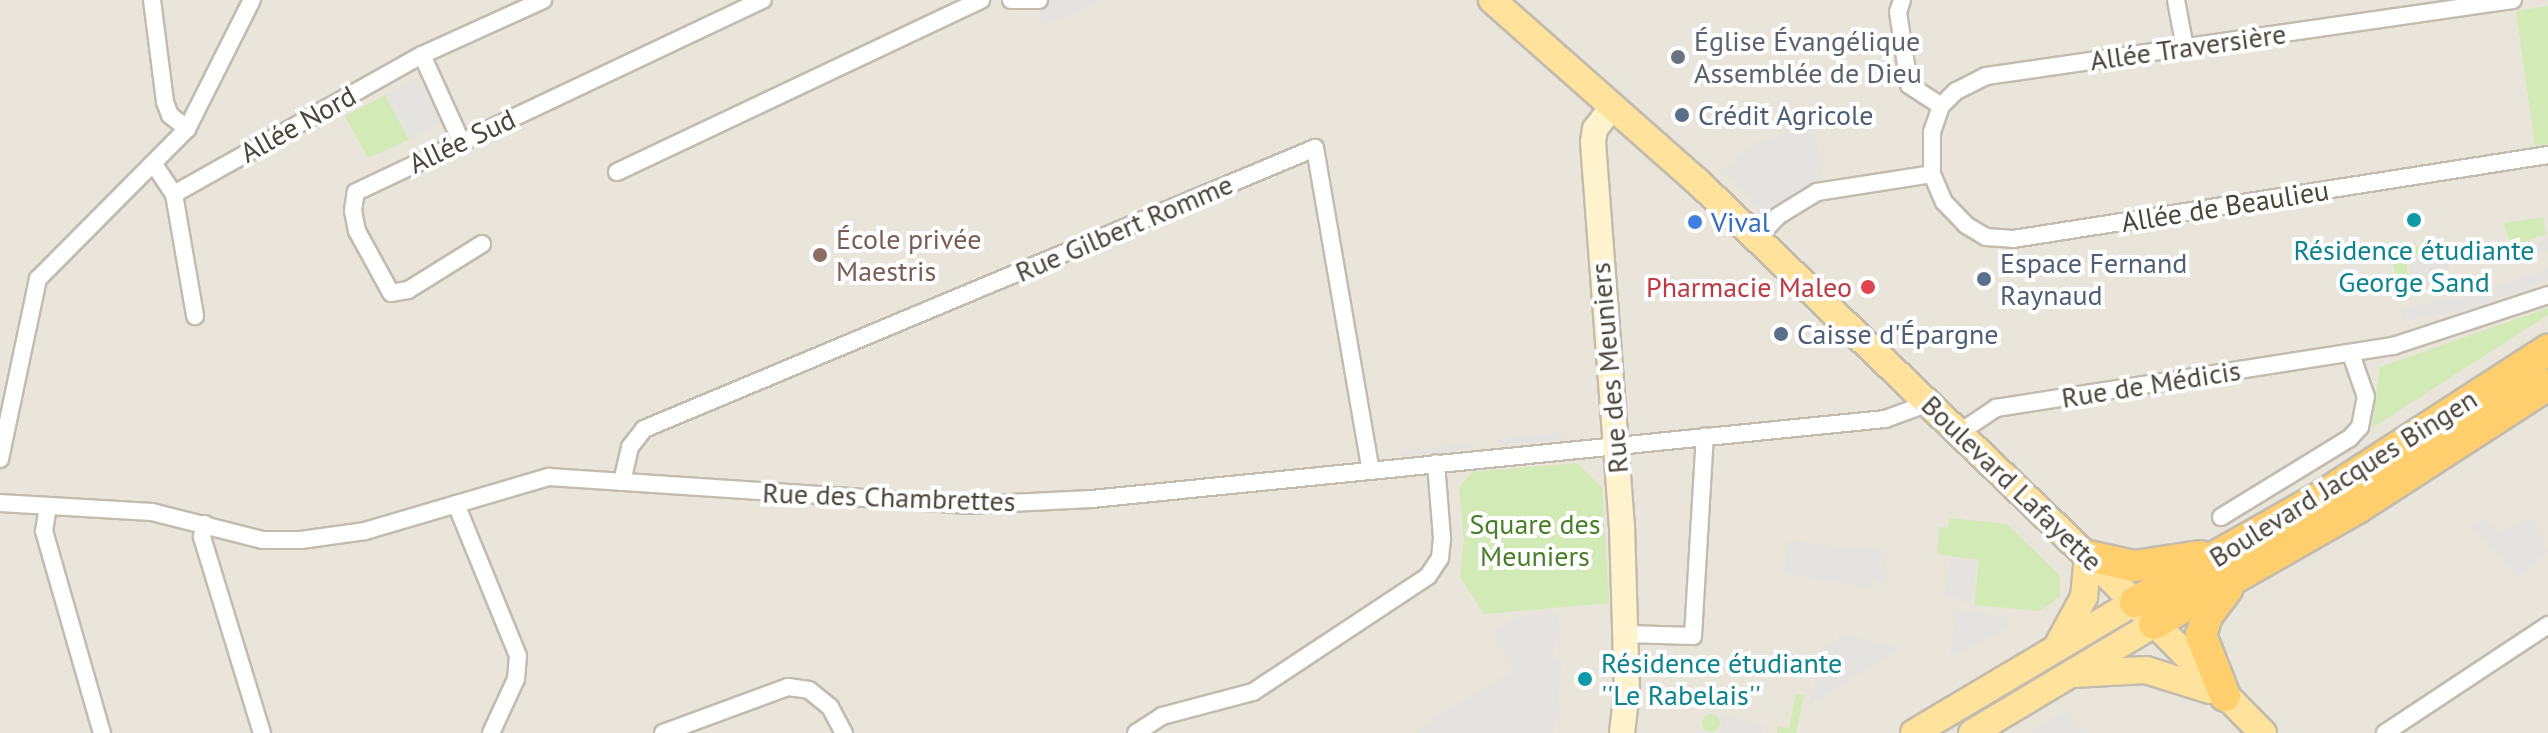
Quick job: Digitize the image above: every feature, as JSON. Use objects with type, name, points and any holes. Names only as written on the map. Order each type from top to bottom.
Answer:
[{"type":"highway","points":[[2513,373],[2548,339]]},
{"type":"highway","name":"Boulevard Jacques Bingen","points":[[2144,613],[2230,550],[2548,350]]},
{"type":"highway","name":"Boulevard Jacques Bingen","points":[[2144,613],[2233,581],[2548,385]]},
{"type":"highway","points":[[2088,556],[2148,566],[2230,550]]},
{"type":"highway","points":[[2225,696],[2201,635],[2207,616],[2233,581]]},
{"type":"main road","name":"Boulevard Lafayette","points":[[1492,0],[1613,106],[1929,403],[2088,556],[2263,733]]},
{"type":"main road","name":"Rue des Meuniers","points":[[1613,106],[1595,129],[1593,142],[1627,634],[1622,733]]},
{"type":"main road","points":[[2058,645],[2084,597],[2088,556]]},
{"type":"main road","points":[[1914,733],[2058,645],[2144,613]]},
{"type":"main road","points":[[1972,733],[2066,675],[2144,613]]},
{"type":"main road","points":[[2066,675],[2146,670],[2225,696]]},
{"type":"street","points":[[152,0],[165,102],[170,115],[187,129]]},
{"type":"street","points":[[0,459],[38,279],[155,166],[187,129],[252,0]]},
{"type":"street","name":"Allée Nord","points":[[174,194],[422,55],[543,0]]},
{"type":"street","name":"Allée Sud","points":[[482,244],[408,290],[391,293],[357,231],[353,210],[356,192],[763,0]]},
{"type":"street","points":[[617,172],[981,0]]},
{"type":"street","points":[[1011,0],[1039,0]]},
{"type":"street","points":[[1756,239],[1778,216],[1817,192],[1932,174],[1932,132],[1941,106],[1909,85],[1898,12],[1902,0]]},
{"type":"street","points":[[2176,0],[2185,48]]},
{"type":"street","name":"Allée Traversière","points":[[1941,106],[1956,91],[1986,76],[2464,4],[2513,0]]},
{"type":"street","points":[[422,55],[461,141]]},
{"type":"street","name":"Rue Gilbert Romme","points":[[622,482],[630,447],[644,429],[1315,148],[1370,468]]},
{"type":"street","name":"Allée de Beaulieu","points":[[1932,174],[1944,202],[1966,225],[1986,237],[2013,239],[2548,155]]},
{"type":"street","points":[[155,166],[174,194],[195,316]]},
{"type":"street","name":"Rue de Médicis","points":[[1959,433],[1996,408],[2351,354],[2437,336],[2548,295]]},
{"type":"street","points":[[2221,517],[2360,427],[2366,397],[2351,354]]},
{"type":"street","name":"Rue des Chambrettes","points":[[0,503],[152,512],[263,540],[301,540],[365,531],[549,477],[966,505],[1095,499],[1614,443],[1885,419],[1929,403]]},
{"type":"street","points":[[1627,634],[1693,636],[1705,436]]},
{"type":"street","points":[[1136,733],[1162,716],[1253,692],[1428,576],[1440,558],[1442,538],[1436,463]]},
{"type":"street","points":[[456,504],[518,656],[516,679],[491,733]]},
{"type":"street","points":[[48,506],[44,531],[102,733]]},
{"type":"street","points":[[205,524],[202,537],[262,733]]},
{"type":"street","points":[[2385,733],[2548,625]]},
{"type":"street","points":[[663,733],[788,687],[809,690],[830,707],[844,733]]},
{"type":"shaded area","points":[[0,0],[2548,0],[2548,733],[0,733]]},
{"type":"shaded area","points":[[1033,0],[1102,0],[1045,26]]},
{"type":"shaded area","points":[[418,77],[442,122],[409,140],[385,95]]},
{"type":"shaded area","points":[[1814,122],[1823,179],[1762,213],[1723,172],[1747,146]]},
{"type":"shaded area","points":[[2548,239],[2548,250],[2510,265],[2505,254]]},
{"type":"shaded area","points":[[2447,252],[2452,282],[2414,288],[2409,258]]},
{"type":"shaded area","points":[[2548,268],[2548,280],[2471,309],[2403,321],[2401,308],[2469,296]]},
{"type":"shaded area","points":[[1563,432],[1563,439],[1499,446],[1498,439]]},
{"type":"shaded area","points":[[1468,443],[1468,449],[1403,457],[1403,451]]},
{"type":"shaded area","points":[[2532,517],[2548,552],[2518,578],[2472,527],[2486,518],[2496,532]]},
{"type":"shaded area","points":[[1788,541],[1881,550],[1886,563],[1882,589],[1874,579],[1869,588],[1784,573]]},
{"type":"shaded area","points":[[1950,558],[1977,561],[1971,604],[1945,595]]},
{"type":"shaded area","points":[[1957,609],[2007,618],[2006,629],[1949,658]]},
{"type":"shaded area","points":[[1558,613],[1553,660],[1563,661],[1553,733],[1420,733],[1417,729],[1515,669],[1493,633],[1515,618]]},
{"type":"shaded area","points":[[1839,634],[1901,648],[1809,705],[1823,645],[1836,647]]},
{"type":"shaded area","points":[[2066,710],[2077,729],[2092,733],[2029,733]]},
{"type":"shaded area","points":[[1723,716],[1764,724],[1762,733],[1720,733]]},
{"type":"green space","points":[[2548,6],[2548,144],[2535,146],[2516,11]]},
{"type":"green space","points":[[385,95],[409,140],[368,158],[345,116]]},
{"type":"green space","points":[[2543,217],[2546,234],[2511,247],[2504,223]]},
{"type":"green space","points":[[2424,245],[2425,253],[2406,257],[2409,287],[2407,276],[2396,278],[2391,251]]},
{"type":"green space","points":[[2548,308],[2548,315],[2372,428],[2380,367]]},
{"type":"green space","name":"Square des Meuniers","points":[[1577,463],[1602,488],[1609,603],[1484,614],[1460,577],[1464,540],[1459,487],[1473,472]]},
{"type":"green space","points":[[1949,518],[2007,524],[2060,576],[2060,597],[2040,611],[1974,605],[1979,560],[1937,554],[1939,527],[1948,528]]},
{"type":"green space","points":[[1796,694],[1804,695],[1796,733],[1777,733],[1778,726],[1789,728]]},
{"type":"green space","points":[[1711,714],[1720,723],[1711,732],[1702,723]]},
{"type":"place","name":"Église Évangélique Assemblée de Dieu","points":[[1678,57]]},
{"type":"place","name":"Crédit Agricole","points":[[1682,115]]},
{"type":"place","name":"Résidence étudiante George Sand","points":[[2414,220]]},
{"type":"place","name":"Vival","points":[[1695,222]]},
{"type":"place","name":"École privée Maestris","points":[[820,255]]},
{"type":"place","name":"Espace Fernand Raynaud","points":[[1984,279]]},
{"type":"place","name":"Pharmacie Maleo","points":[[1868,287]]},
{"type":"place","name":"Caisse d'Épargne","points":[[1781,334]]},
{"type":"place","name":"Résidence étudiante ''Le Rabelais''","points":[[1585,679]]}]
